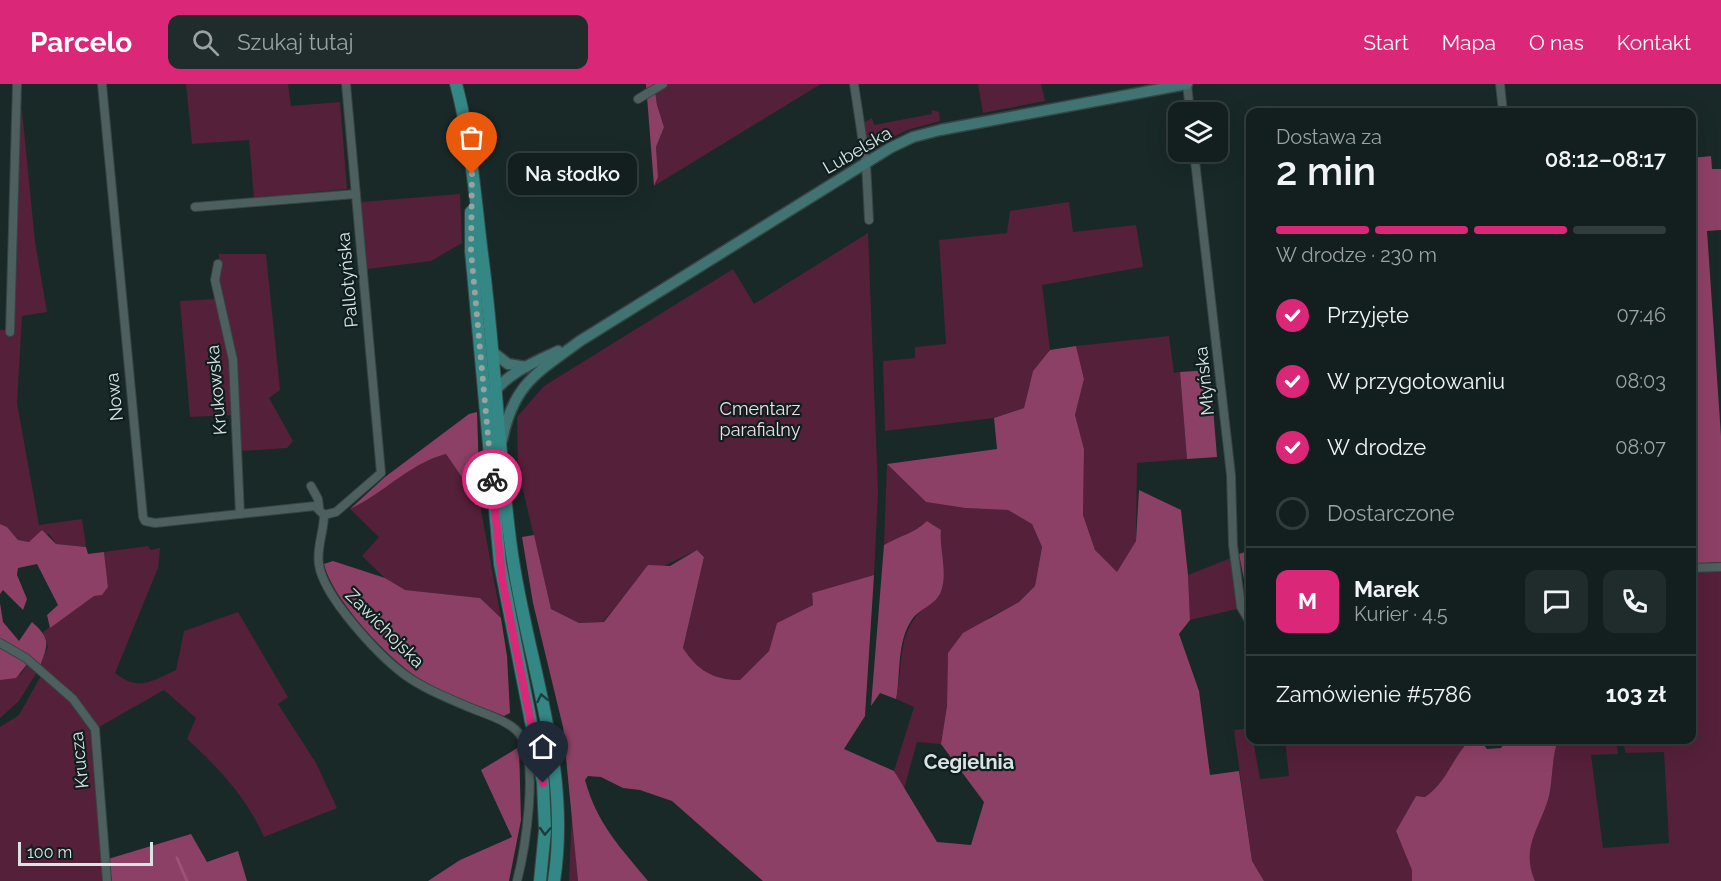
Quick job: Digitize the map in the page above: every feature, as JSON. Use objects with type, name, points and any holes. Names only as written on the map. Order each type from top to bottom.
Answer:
[{"type":"main road","points":[[456,84],[472,174],[494,353],[513,558],[557,776],[559,833],[554,881]]},
{"type":"main road","name":"Lubelska","points":[[497,388],[509,389],[532,377],[580,341],[866,163],[913,137],[1140,88],[1187,84]]},
{"type":"main road","points":[[472,174],[471,251],[502,579],[534,729],[544,790],[545,839],[540,881]]},
{"type":"main road","name":"Lubelska","points":[[486,404],[497,388],[526,366],[580,341]]},
{"type":"main road","points":[[494,353],[508,364],[526,366]]},
{"type":"main road","points":[[483,373],[497,388]]},
{"type":"main road","name":"Lubelska","points":[[501,441],[511,406],[532,377]]},
{"type":"street","points":[[9,332],[17,84]]},
{"type":"street","name":"Nowa","points":[[102,84],[142,518],[155,523],[304,506],[321,511]]},
{"type":"street","name":"Pallotyńska","points":[[321,511],[336,512],[381,473],[346,84]]},
{"type":"street","points":[[638,99],[663,84]]},
{"type":"street","points":[[854,84],[866,163],[869,220]]},
{"type":"street","points":[[1187,84],[1189,102]]},
{"type":"street","points":[[1500,84],[1503,108]]},
{"type":"street","name":"Młyńska","points":[[1195,162],[1231,475],[1233,545],[1241,607],[1246,616]]},
{"type":"street","points":[[195,207],[356,194]]},
{"type":"street","name":"Krukowska","points":[[218,264],[216,286],[233,360],[240,514]]},
{"type":"street","points":[[311,486],[321,511]]},
{"type":"street","name":"Zawichojska","points":[[321,511],[318,553],[321,576],[336,602],[360,631],[412,680],[504,723],[517,730],[523,739],[528,778],[529,815],[517,881]]},
{"type":"street","points":[[1696,568],[1721,567]]},
{"type":"street","name":"Krucza","points":[[0,643],[26,658],[73,699],[95,729],[108,881]]},
{"type":"green space","points":[[186,84],[288,84],[291,106],[340,102],[347,189],[254,198],[249,140],[192,144]]},
{"type":"green space","points":[[654,84],[821,84],[654,186],[658,177],[656,147],[664,126],[657,105]]},
{"type":"green space","points":[[978,84],[1041,84],[1045,101],[983,113]]},
{"type":"green space","points":[[13,110],[22,110],[35,242],[47,312],[22,316],[17,403],[39,525],[82,519],[86,547],[56,544],[49,534],[29,542],[18,540],[7,527],[0,524],[0,330],[6,330]]},
{"type":"green space","points":[[932,110],[939,112],[940,121],[907,130],[877,145],[869,143],[863,123],[872,118],[874,125],[932,114]]},
{"type":"green space","points":[[460,194],[462,243],[431,261],[367,269],[361,202]]},
{"type":"green space","points":[[1069,202],[1073,232],[1136,225],[1143,267],[1042,285],[1050,350],[1033,371],[1024,408],[994,418],[885,431],[883,361],[915,358],[915,347],[946,344],[939,240],[1007,233],[1010,211]]},
{"type":"green space","name":"Cmentarz parafialny","points":[[868,233],[878,491],[874,575],[812,593],[813,605],[777,623],[769,651],[740,680],[730,680],[707,673],[694,663],[683,648],[704,557],[697,550],[664,566],[648,566],[603,622],[579,623],[551,609],[518,469],[517,417],[544,386],[733,269],[754,304]]},
{"type":"green space","points":[[219,254],[266,254],[280,390],[269,398],[293,441],[287,448],[241,451],[237,362],[219,282]]},
{"type":"green space","points":[[216,299],[228,357],[233,415],[190,417],[180,301]]},
{"type":"green space","points":[[1169,336],[1174,373],[1180,372],[1187,459],[1137,463],[1136,541],[1117,572],[1095,550],[1083,515],[1084,449],[1075,415],[1084,379],[1076,346]]},
{"type":"green space","points":[[446,454],[470,489],[475,505],[480,505],[501,618],[480,598],[404,590],[385,578],[362,556],[379,537],[350,509],[420,464]]},
{"type":"green space","points":[[887,464],[926,502],[965,508],[1008,510],[1032,524],[1042,547],[1035,586],[1019,602],[990,617],[948,653],[947,706],[941,744],[917,742],[904,789],[894,771],[914,707],[896,699],[904,642],[915,619],[925,607],[940,596],[943,561],[939,547],[941,530],[927,521],[884,545]]},
{"type":"green space","points":[[148,546],[151,550],[160,548],[158,568],[115,673],[131,682],[145,683],[176,670],[184,631],[238,612],[288,697],[278,704],[316,763],[337,808],[264,837],[249,809],[231,784],[187,739],[196,718],[164,690],[99,727],[77,701],[40,666],[48,647],[43,632],[94,596],[102,595],[108,587],[104,552]]},
{"type":"green space","points":[[1231,558],[1237,609],[1190,620],[1188,575]]},
{"type":"green space","points":[[1721,571],[1721,881],[1535,881],[1531,868],[1531,845],[1547,803],[1557,744],[1617,744],[1618,754],[1591,755],[1603,848],[1669,843],[1664,752],[1625,753],[1624,744],[1696,744],[1696,573]]},
{"type":"green space","points":[[28,663],[37,672],[19,701],[0,718],[0,680],[21,674]]},
{"type":"green space","points":[[42,674],[78,711],[94,733],[105,881],[0,881],[0,727],[19,715]]},
{"type":"green space","points":[[1246,729],[1246,744],[1254,744],[1260,779],[1289,776],[1285,744],[1467,744],[1433,791],[1425,797],[1416,796],[1396,831],[1413,870],[1412,881],[1264,881],[1252,861],[1234,730]]},
{"type":"green space","points":[[572,812],[578,881],[569,881]]},
{"type":"shaded area","points":[[646,84],[654,84],[657,105],[664,127],[656,147],[658,177],[654,186]]},
{"type":"shaded area","points":[[1711,156],[1712,169],[1721,169],[1721,230],[1707,231],[1721,436],[1721,562],[1696,564],[1696,158]]},
{"type":"shaded area","points":[[1076,346],[1084,379],[1075,415],[1084,449],[1083,515],[1095,550],[1117,572],[1136,541],[1139,490],[1181,510],[1190,620],[1179,634],[1199,691],[1210,775],[1239,771],[1252,861],[1264,881],[763,881],[672,801],[640,790],[623,788],[601,777],[588,776],[585,780],[596,810],[619,846],[648,881],[578,881],[563,727],[533,603],[522,537],[534,535],[551,609],[579,623],[604,622],[648,565],[670,566],[697,550],[704,557],[683,648],[700,668],[714,676],[730,680],[740,680],[769,651],[777,623],[813,605],[812,593],[874,575],[865,716],[844,749],[894,771],[937,842],[971,845],[984,802],[941,744],[947,706],[948,653],[963,633],[1019,602],[1035,586],[1042,547],[1032,524],[1008,510],[965,508],[926,502],[887,464],[997,449],[994,418],[1024,408],[1033,371],[1050,350]]},
{"type":"shaded area","points":[[1210,370],[1217,457],[1187,459],[1180,372]]},
{"type":"shaded area","points":[[477,412],[480,505],[475,505],[470,489],[446,454],[420,464],[350,509],[385,477],[469,414]]},
{"type":"shaded area","points":[[927,521],[941,530],[943,586],[938,597],[913,618],[908,627],[901,647],[896,699],[880,693],[871,706],[884,545]]},
{"type":"shaded area","points":[[0,524],[7,527],[18,540],[29,542],[42,530],[56,544],[86,547],[88,554],[104,552],[108,587],[102,595],[94,596],[50,628],[47,615],[58,605],[37,564],[18,568],[17,575],[27,599],[23,610],[3,590],[0,594]]},
{"type":"shaded area","points":[[1246,552],[1246,590],[1239,554]]},
{"type":"shaded area","points":[[333,561],[385,578],[405,590],[480,598],[501,618],[507,656],[510,713],[504,716],[440,690],[420,679],[393,658],[363,628],[338,594],[324,564]]},
{"type":"shaded area","points":[[0,603],[3,622],[19,641],[32,622],[45,637],[46,647],[40,666],[0,639]]},
{"type":"shaded area","points":[[0,645],[28,663],[16,678],[0,680]]},
{"type":"shaded area","points":[[1467,744],[1483,744],[1487,749],[1501,748],[1504,744],[1557,744],[1547,803],[1531,845],[1531,868],[1535,881],[1412,881],[1412,870],[1396,831],[1416,796],[1425,797],[1433,791]]},
{"type":"shaded area","points":[[519,747],[521,820],[509,881],[428,881],[460,860],[512,837],[481,770]]},
{"type":"shaded area","points":[[191,834],[207,862],[238,851],[247,881],[112,881],[108,859]]},
{"type":"waterway","points":[[177,858],[187,881]]},
{"type":"way so far","points":[[472,174],[471,251],[492,479]]},
{"type":"place","name":"Na słodko","points":[[472,174]]},
{"type":"district","name":"Cegielnia","points":[[969,762]]},
{"type":"route","points":[[492,479],[502,579],[536,736],[543,783]]}]
